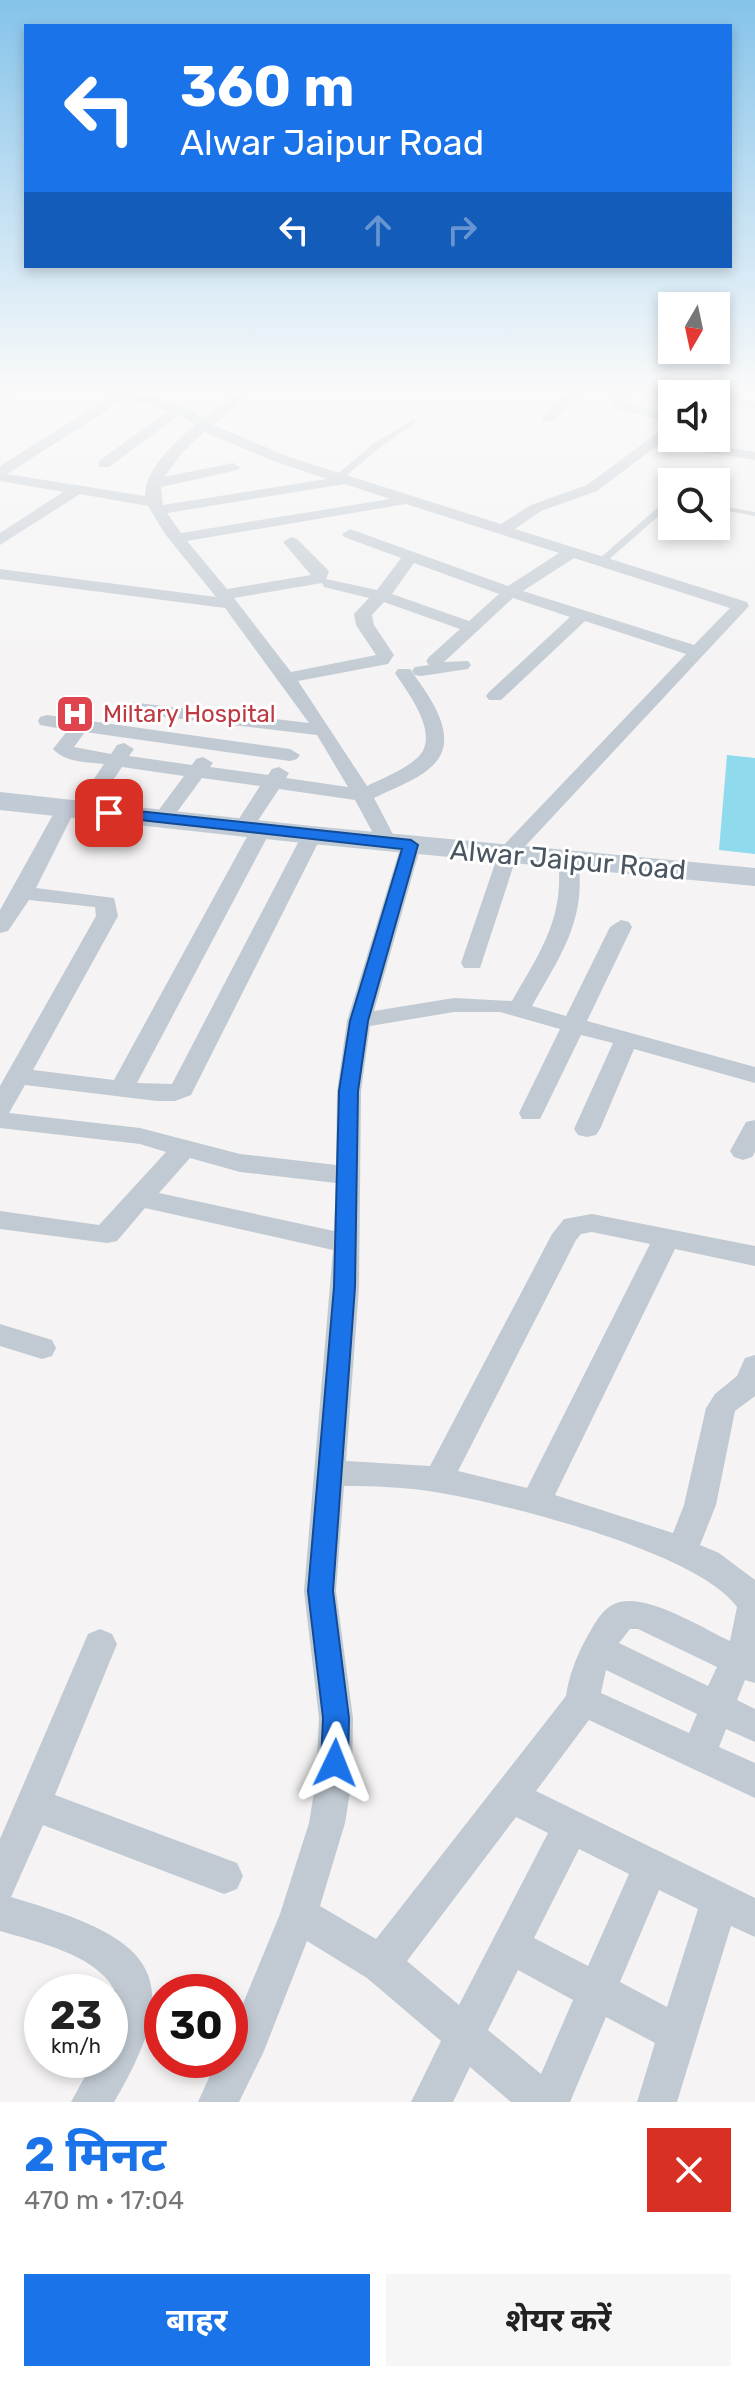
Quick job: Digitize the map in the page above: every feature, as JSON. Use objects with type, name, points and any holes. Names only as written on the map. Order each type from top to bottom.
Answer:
[{"type":"main road","name":"Alwar Jaipur Road","points":[[0,801],[399,844],[755,877]]},
{"type":"street","points":[[67,489],[155,499],[247,489]]},
{"type":"street","points":[[155,499],[159,489]]},
{"type":"street","points":[[155,499],[179,489]]},
{"type":"street","points":[[371,489],[603,560],[748,610]]},
{"type":"street","points":[[504,529],[536,508],[589,489]]},
{"type":"street","points":[[0,540],[75,491]]},
{"type":"street","points":[[155,499],[177,538],[290,683],[314,730],[399,844],[359,1021],[349,1091],[347,1243],[320,1591],[336,1718],[334,1780],[324,1836],[299,1914],[250,2037],[218,2102]]},
{"type":"street","points":[[177,538],[407,501]]},
{"type":"street","points":[[350,534],[510,592],[699,652]]},
{"type":"street","points":[[0,574],[227,599],[318,579],[321,572],[291,542]]},
{"type":"street","points":[[435,661],[510,592],[573,551]]},
{"type":"street","points":[[290,683],[382,660],[385,655],[365,625],[363,614],[382,596],[411,556]]},
{"type":"street","points":[[330,583],[382,596],[470,627]]},
{"type":"street","points":[[472,963],[507,853],[699,652],[748,610],[755,591]]},
{"type":"street","points":[[495,696],[581,616]]},
{"type":"street","points":[[290,683],[462,665]]},
{"type":"street","points":[[80,726],[63,749],[72,754],[365,795],[422,765],[432,754],[435,733],[428,711],[404,673]]},
{"type":"street","points":[[129,708],[314,730]]},
{"type":"street","points":[[3,918],[23,893],[75,809],[152,711]]},
{"type":"street","points":[[162,819],[233,720]]},
{"type":"street","points":[[47,721],[290,755]]},
{"type":"street","points":[[121,1089],[273,782],[290,755],[314,730]]},
{"type":"street","points":[[19,1076],[166,1094],[182,1089],[312,835]]},
{"type":"street","points":[[519,1008],[567,919],[573,879],[568,859]]},
{"type":"street","points":[[0,1108],[107,916],[108,908],[97,901],[23,893]]},
{"type":"street","points":[[531,1113],[621,927]]},
{"type":"street","points":[[359,1021],[466,1004],[519,1008],[755,1075]]},
{"type":"street","points":[[587,1129],[627,1038]]},
{"type":"street","points":[[0,1120],[140,1136],[240,1163],[346,1175]]},
{"type":"street","points":[[0,1220],[99,1235],[116,1227],[186,1146]]},
{"type":"street","points":[[140,1198],[347,1243]]},
{"type":"street","points":[[438,1480],[565,1234],[573,1226],[592,1223],[755,1256]]},
{"type":"street","points":[[535,1504],[666,1240]]},
{"type":"street","points":[[0,1335],[42,1348]]},
{"type":"street","points":[[682,1549],[700,1505],[721,1408],[748,1386],[755,1366]]},
{"type":"street","points":[[330,1473],[438,1480],[535,1504],[682,1549],[750,1583],[754,1604],[753,1633],[747,1665],[726,1683],[699,1755]]},
{"type":"street","points":[[381,1964],[583,1701],[584,1684],[599,1650],[609,1628],[622,1615],[641,1615],[747,1665]]},
{"type":"street","points":[[0,1883],[100,1644]]},
{"type":"street","points":[[599,1650],[755,1726]]},
{"type":"street","points":[[583,1701],[755,1781]]},
{"type":"street","points":[[510,1796],[755,1918]]},
{"type":"street","points":[[33,1804],[224,1876]]},
{"type":"street","points":[[431,2102],[571,1826]]},
{"type":"street","points":[[549,2102],[651,1866]]},
{"type":"street","points":[[657,2102],[720,1900]]},
{"type":"street","points":[[0,1912],[80,1940],[114,1960],[132,1982],[134,2009],[122,2051],[91,2102]]},
{"type":"street","points":[[299,1914],[381,1964],[542,2102]]},
{"type":"street","points":[[511,1946],[678,2034]]},
{"type":"lane","points":[[730,510],[755,514]]},
{"type":"lane","points":[[603,560],[658,512]]},
{"type":"water","points":[[727,755],[755,758],[755,854],[719,850]]},
{"type":"place","name":"Miltary Hospital","points":[[75,714]]},
{"type":"route","points":[[109,813],[411,845],[359,1021],[349,1091],[345,1287],[320,1591],[336,1718],[335,1763]]}]
